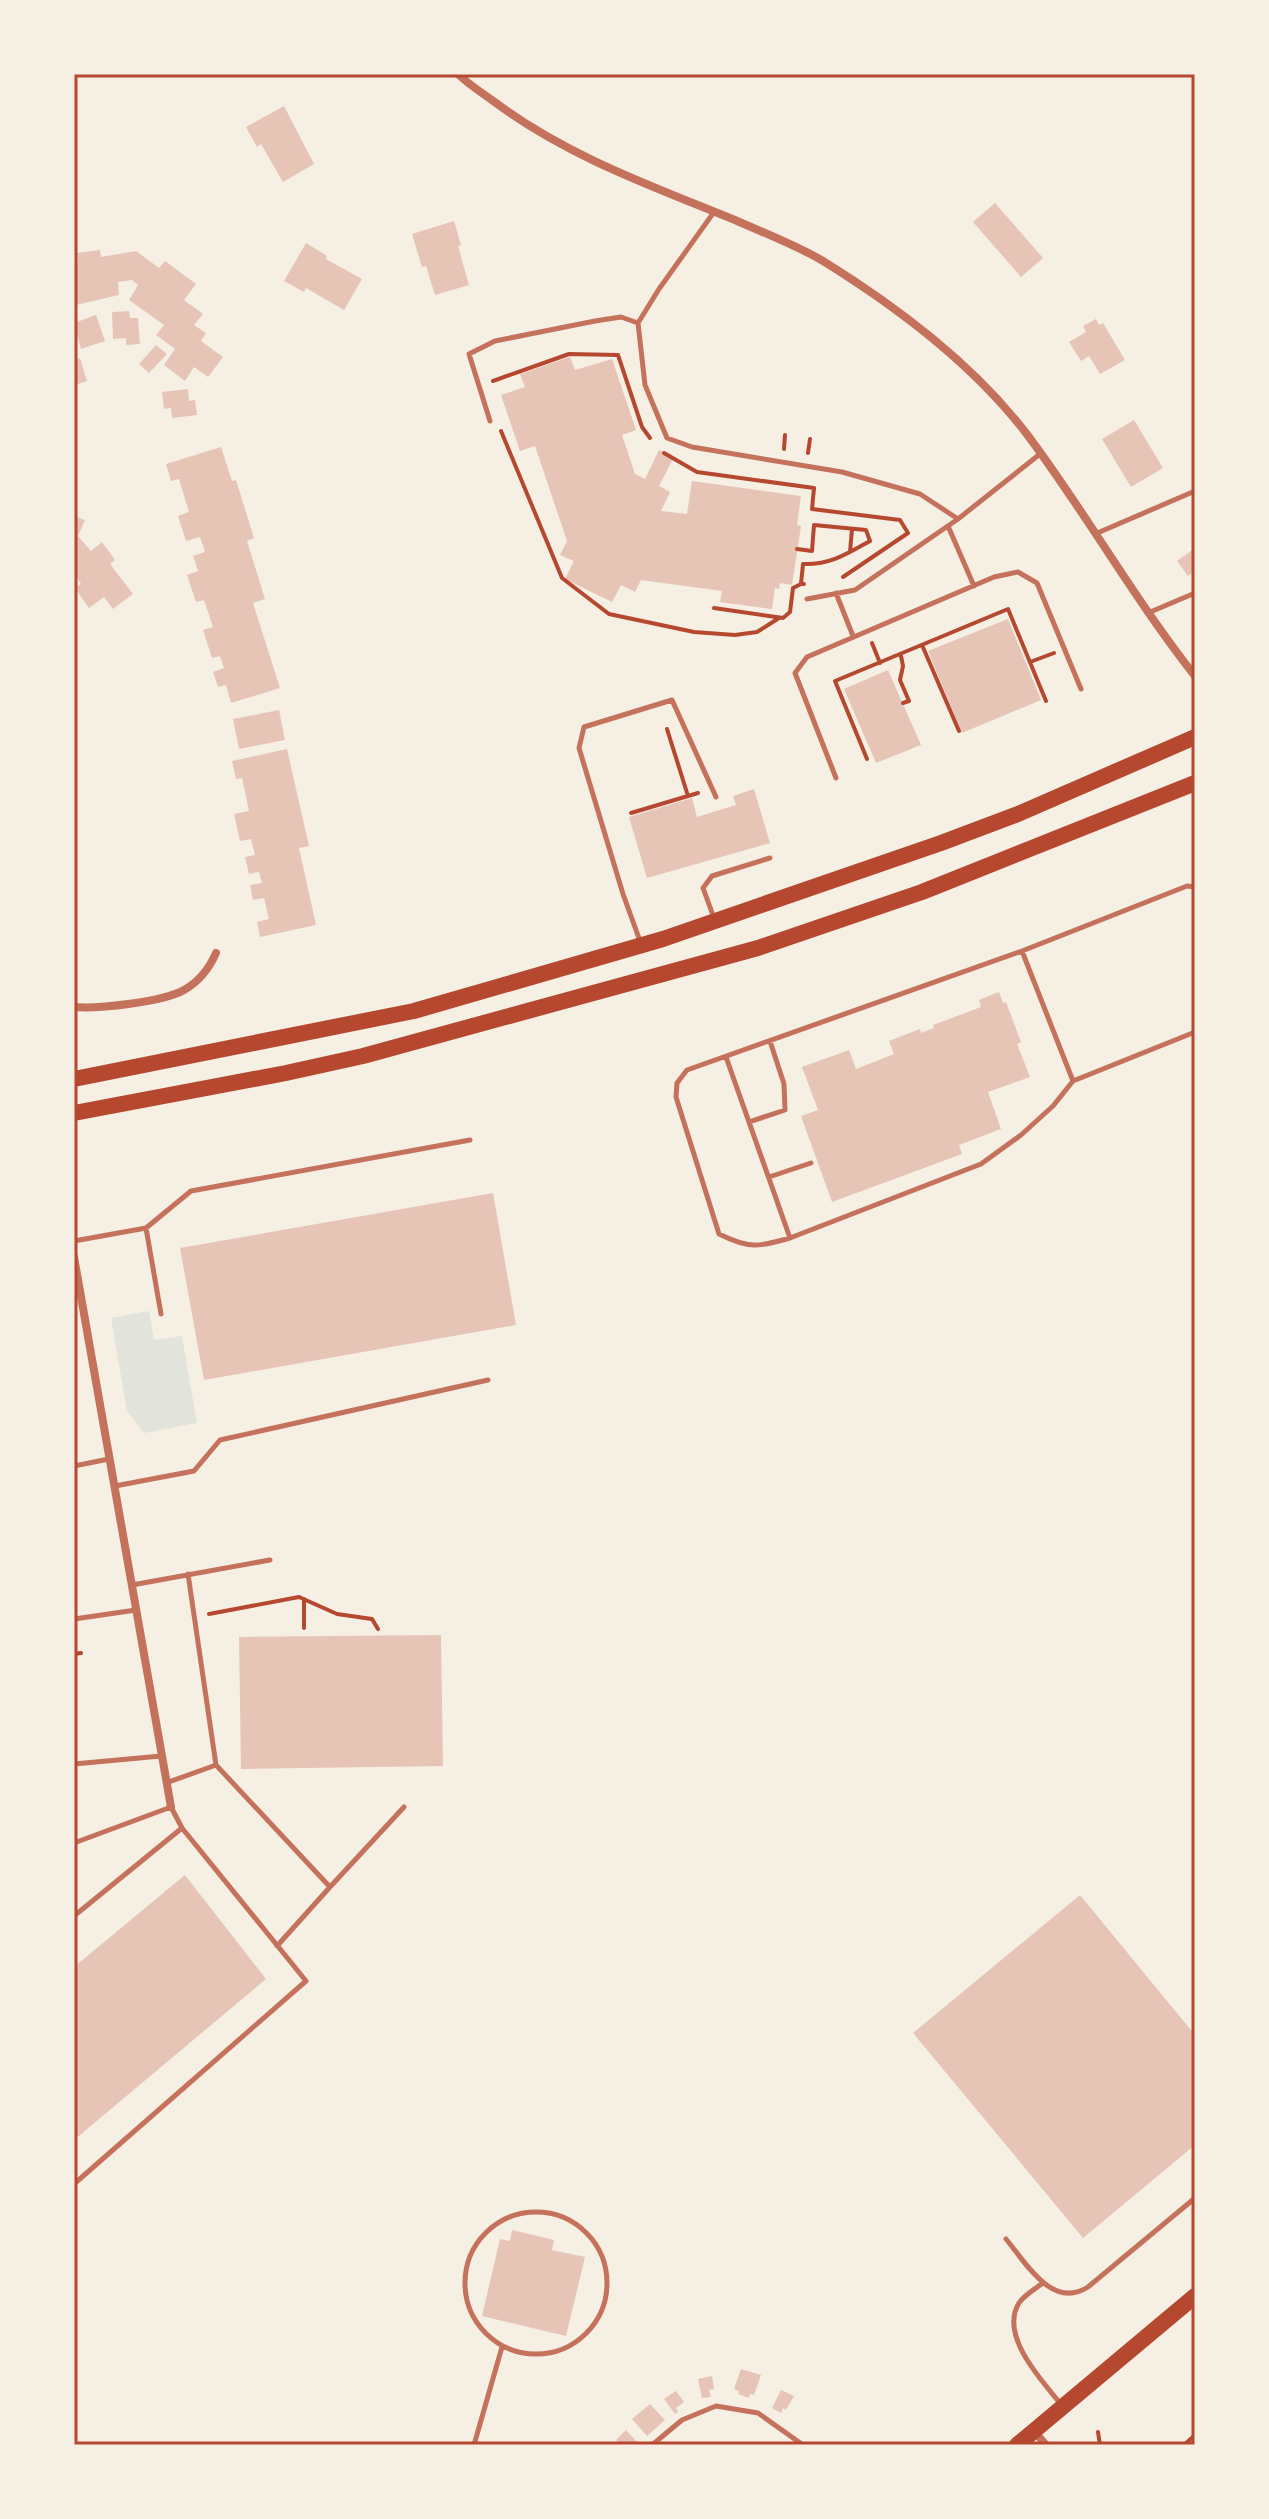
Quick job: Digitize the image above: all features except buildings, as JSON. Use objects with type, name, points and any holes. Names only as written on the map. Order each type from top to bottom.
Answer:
[{"type":"main road","points":[[74,1079],[414,1011],[642,946],[1018,814],[1195,737]]},
{"type":"main road","points":[[74,1113],[363,1056],[758,948],[922,892],[1195,783]]},
{"type":"main road","points":[[1017,2445],[1195,2296]]},
{"type":"street","points":[[458,74],[533,130],[580,155],[820,259],[894,308],[944,349],[1024,431],[1148,613],[1195,676]]},
{"type":"street","points":[[74,1007],[110,1006],[167,996],[183,990],[207,971],[216,953]]},
{"type":"street","points":[[74,1257],[171,1807]]},
{"type":"street","points":[[1034,2430],[1046,2445]]},
{"type":"lane","points":[[714,212],[638,323],[645,385],[667,438],[706,450],[842,472],[920,494],[958,519]]},
{"type":"lane","points":[[490,421],[469,354],[495,341],[621,317],[638,323]]},
{"type":"lane","points":[[807,599],[855,590],[958,519],[1040,454]]},
{"type":"lane","points":[[1094,534],[1195,491]]},
{"type":"lane","points":[[948,526],[974,586]]},
{"type":"lane","points":[[836,778],[795,673],[807,657],[974,586],[1018,572],[1037,583],[1081,689]]},
{"type":"lane","points":[[836,593],[853,636]]},
{"type":"lane","points":[[1148,613],[1195,593]]},
{"type":"lane","points":[[642,946],[579,748],[584,727],[672,700],[716,797]]},
{"type":"lane","points":[[716,922],[703,888],[712,876],[770,858]]},
{"type":"lane","points":[[1195,887],[1187,886],[1022,951],[687,1070],[677,1083],[676,1097],[719,1234],[738,1244],[758,1247],[790,1238],[981,1164],[1021,1135],[1053,1106],[1073,1081],[1195,1032]]},
{"type":"lane","points":[[1022,951],[1073,1081]]},
{"type":"lane","points":[[749,1122],[785,1110],[784,1084],[770,1041]]},
{"type":"lane","points":[[726,1057],[790,1238]]},
{"type":"lane","points":[[74,1241],[146,1228],[191,1191],[470,1140]]},
{"type":"lane","points":[[769,1177],[811,1163]]},
{"type":"lane","points":[[146,1228],[161,1314]]},
{"type":"lane","points":[[114,1487],[194,1471],[220,1440],[488,1380]]},
{"type":"lane","points":[[74,1466],[109,1459]]},
{"type":"lane","points":[[131,1585],[270,1560]]},
{"type":"lane","points":[[188,1574],[216,1765],[330,1887]]},
{"type":"lane","points":[[74,1619],[136,1610]]},
{"type":"lane","points":[[74,1764],[161,1756]]},
{"type":"lane","points":[[166,1783],[216,1765]]},
{"type":"lane","points":[[74,1843],[171,1807],[182,1828],[306,1981],[74,2184]]},
{"type":"lane","points":[[277,1946],[404,1807]]},
{"type":"lane","points":[[74,1916],[182,1828]]},
{"type":"lane","points":[[1006,2239],[1043,2283],[1059,2293],[1071,2294],[1083,2290],[1195,2198]]},
{"type":"lane","points":[[528,2212],[551,2213],[574,2223],[592,2239],[604,2261],[607,2285],[603,2309],[590,2330],[571,2345],[548,2354],[524,2354],[502,2347],[484,2333],[471,2314],[465,2292],[465,2270],[473,2248],[487,2231],[506,2218],[528,2212]]},
{"type":"lane","points":[[1043,2283],[1021,2299],[1017,2306],[1015,2330],[1031,2368],[1063,2406]]},
{"type":"lane","points":[[474,2445],[502,2347]]},
{"type":"lane","points":[[652,2445],[682,2420],[716,2406],[758,2413],[803,2445]]},
{"type":"path","points":[[479,386],[569,354],[618,355],[642,427],[651,440]]},
{"type":"path","points":[[490,421],[504,434],[562,578],[609,614],[694,632],[735,635],[757,632],[787,616],[793,588],[812,584]]},
{"type":"path","points":[[661,451],[697,472],[814,488],[812,509],[900,520],[908,533],[835,581]]},
{"type":"path","points":[[797,549],[812,551],[814,525],[866,530],[870,535],[870,541],[838,560],[819,565],[803,564]]},
{"type":"path","points":[[850,552],[852,529]]},
{"type":"path","points":[[801,584],[805,550]]},
{"type":"path","points":[[714,608],[779,618]]},
{"type":"path","points":[[867,759],[835,681],[1008,609],[1046,701]]},
{"type":"path","points":[[866,630],[880,663]]},
{"type":"path","points":[[922,645],[959,731]]},
{"type":"path","points":[[1030,662],[1065,650]]},
{"type":"path","points":[[900,655],[903,666],[900,680],[909,701],[903,703]]},
{"type":"path","points":[[659,703],[688,796]]},
{"type":"path","points":[[631,813],[712,789]]},
{"type":"path","points":[[194,1617],[299,1597],[337,1614],[372,1619],[378,1629]]},
{"type":"path","points":[[304,1599],[304,1628]]},
{"type":"path","points":[[74,1654],[81,1653]]},
{"type":"path","points":[[1098,2432],[1100,2445]]},
{"type":"path","points":[[1184,2445],[1195,2435]]},
{"type":"shaded area","points":[[149,1311],[154,1340],[182,1336],[197,1423],[144,1433],[127,1411],[111,1318]]}]
